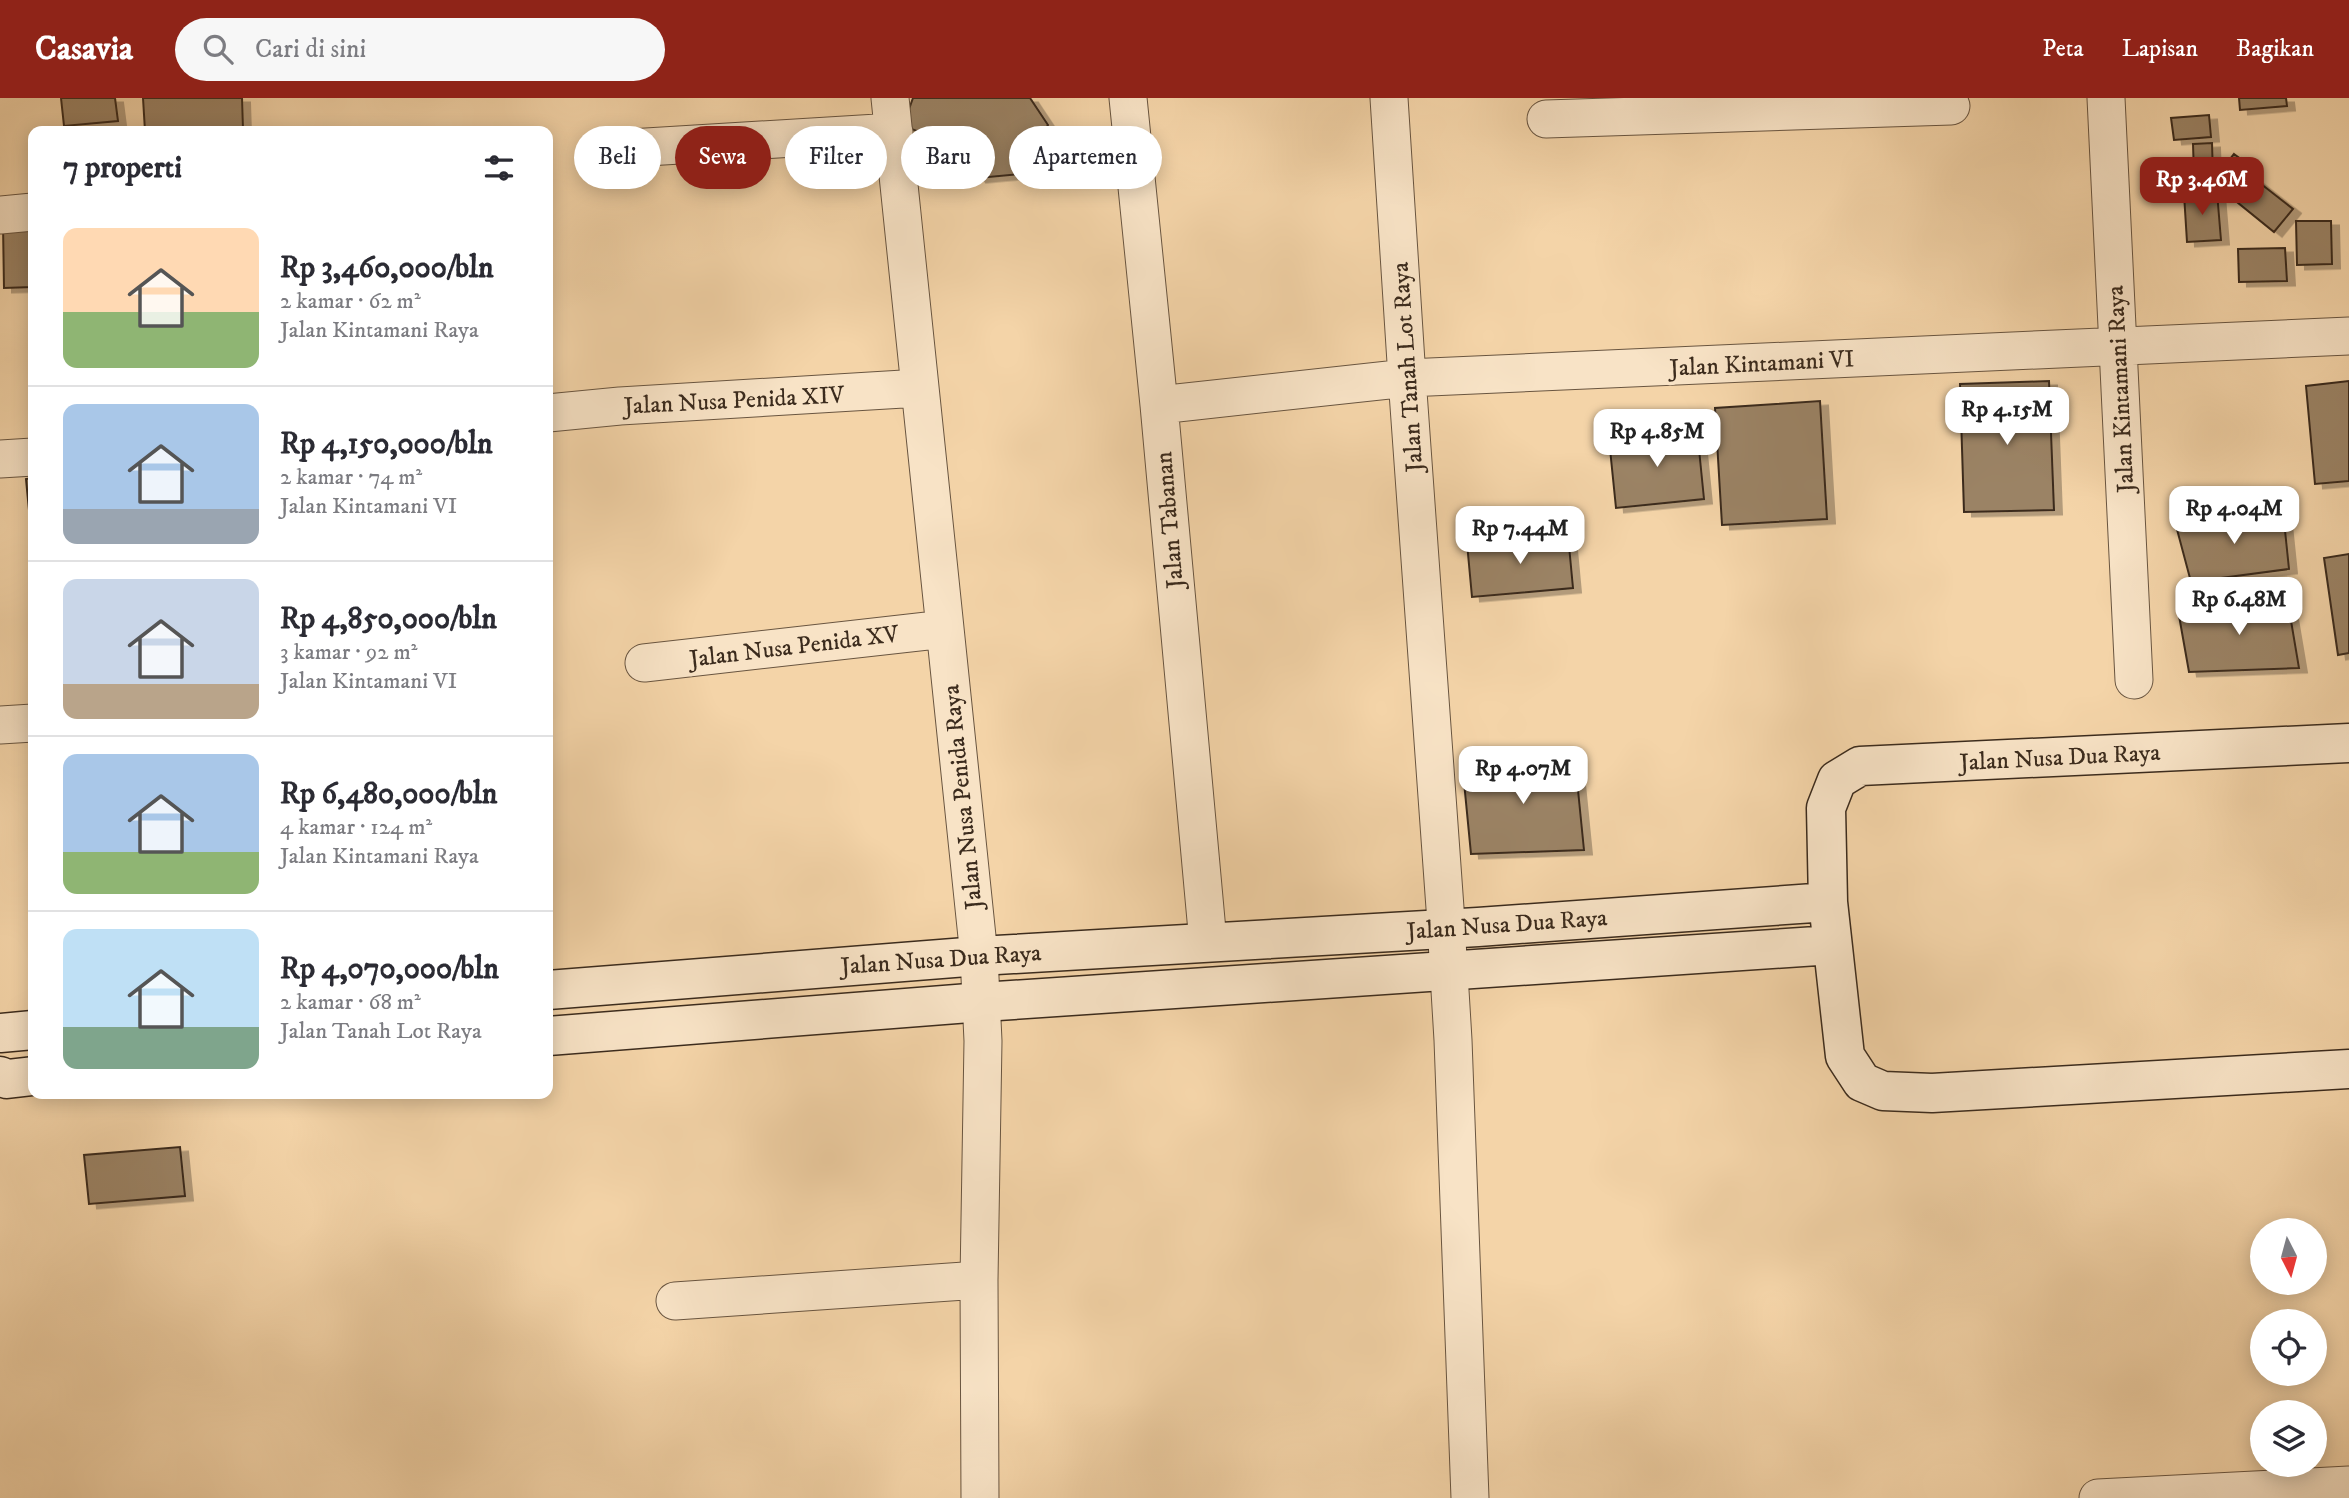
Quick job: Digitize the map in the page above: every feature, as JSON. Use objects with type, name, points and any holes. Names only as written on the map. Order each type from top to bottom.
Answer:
[{"type":"street","name":"Jalan Tabanan","points":[[1128,98],[1208,942]]},
{"type":"street","name":"Jalan Tanah Lot Raya","points":[[1389,98],[1453,1040],[1470,1498]]},
{"type":"street","name":"Jalan Kintamani Raya","points":[[2106,98],[2134,680]]},
{"type":"street","points":[[1546,119],[1638,106],[1847,103],[1951,106]]},
{"type":"street","points":[[661,142],[892,115]]},
{"type":"street","name":"Jalan Nusa Penida Raya","points":[[892,115],[982,1002],[980,1498]]},
{"type":"street","points":[[0,215],[28,212]]},
{"type":"street","name":"Jalan Kintamani VI","points":[[1159,405],[1407,378],[1477,377],[2349,336]]},
{"type":"street","name":"Jalan Nusa Penida XIV","points":[[553,413],[920,388]]},
{"type":"street","points":[[0,459],[28,457]]},
{"type":"street","name":"Jalan Nusa Penida XV","points":[[644,663],[945,629]]},
{"type":"street","points":[[0,725],[28,723]]},
{"type":"street","name":"Jalan Nusa Dua Raya","points":[[553,990],[979,956],[1828,902],[1826,808],[1838,780],[1860,766],[2349,743]]},
{"type":"street","points":[[1828,902],[1845,1056],[1862,1082],[1883,1091],[1932,1093],[2349,1069]]},
{"type":"street","name":"Jalan Nusa Dua Raya","points":[[553,1035],[982,1002],[1832,945]]},
{"type":"street","points":[[0,1033],[28,1030]]},
{"type":"street","points":[[676,1301],[979,1280]]},
{"type":"street","points":[[2098,1498],[2180,1496],[2349,1485]]},
{"type":"building","points":[[61,98],[115,98],[118,121],[64,126]]},
{"type":"building","points":[[143,98],[242,98],[243,126],[145,126]]},
{"type":"building","points":[[913,98],[1030,98],[1048,125],[1009,126],[1009,175],[995,176],[995,126],[903,126]]},
{"type":"building","points":[[2239,98],[2286,98],[2287,106],[2240,110]]},
{"type":"building","points":[[2209,115],[2211,137],[2174,140],[2171,118]]},
{"type":"building","points":[[2212,143],[2213,175],[2194,175],[2193,144]]},
{"type":"building","points":[[2234,154],[2253,168],[2234,191],[2216,177]]},
{"type":"building","points":[[2256,180],[2293,209],[2274,232],[2237,202]]},
{"type":"building","points":[[2217,192],[2221,240],[2187,242],[2184,194]]},
{"type":"building","points":[[2296,221],[2331,221],[2332,264],[2297,265]]},
{"type":"building","points":[[28,223],[28,287],[4,288],[3,224]]},
{"type":"building","points":[[2285,248],[2287,281],[2239,282],[2238,249]]},
{"type":"building","points":[[2049,381],[2054,510],[1964,512],[1960,384]]},
{"type":"building","points":[[2349,381],[2349,481],[2315,484],[2306,386]]},
{"type":"building","points":[[1820,401],[1827,519],[1722,525],[1715,408]]},
{"type":"building","points":[[1697,429],[1704,499],[1616,508],[1609,439]]},
{"type":"building","points":[[2283,511],[2289,569],[2191,582],[2175,522]]},
{"type":"building","points":[[1568,535],[1573,588],[1472,597],[1467,543]]},
{"type":"building","points":[[2349,554],[2349,653],[2338,655],[2324,558]]},
{"type":"building","points":[[2287,597],[2299,668],[2189,672],[2178,610]]},
{"type":"building","points":[[1575,760],[1584,850],[1471,854],[1462,761]]},
{"type":"building","points":[[180,1147],[185,1196],[89,1204],[84,1155]]}]
